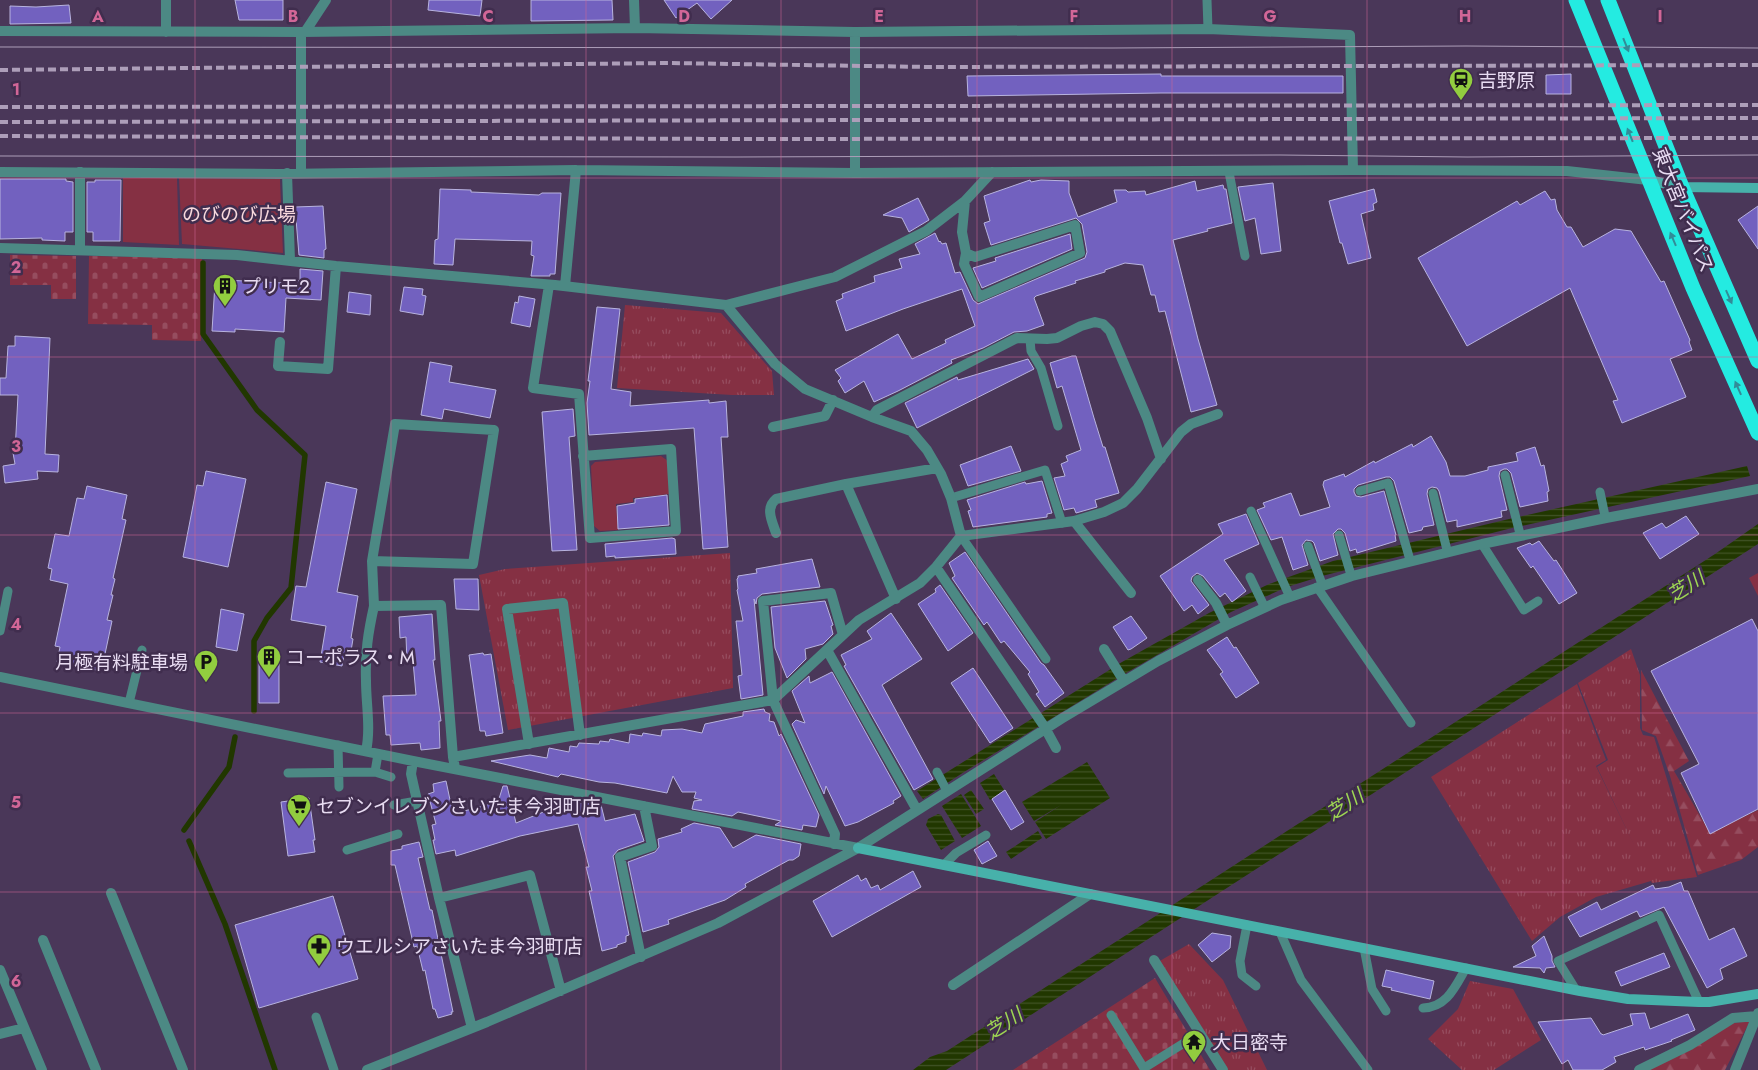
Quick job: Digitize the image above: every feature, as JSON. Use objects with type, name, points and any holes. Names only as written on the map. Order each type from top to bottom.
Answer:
[{"type":"highway","name":"東大宮バイパス","points":[[1576,0],[1693,288],[1758,433]]},
{"type":"highway","name":"東大宮バイパス","points":[[1608,0],[1682,188],[1758,361]]},
{"type":"street","points":[[166,0],[166,32]]},
{"type":"street","points":[[301,173],[303,32],[326,0]]},
{"type":"street","points":[[634,0],[636,28]]},
{"type":"street","points":[[0,31],[303,32],[636,28],[855,32],[1208,29],[1350,35],[1354,170]]},
{"type":"street","points":[[855,32],[855,173]]},
{"type":"street","points":[[0,172],[301,173],[576,170],[855,173],[1354,170],[1567,171],[1648,180],[1682,188],[1758,188]]},
{"type":"street","points":[[565,286],[576,170]]},
{"type":"street","points":[[80,172],[80,250]]},
{"type":"street","points":[[0,248],[236,255],[336,266],[549,284],[726,306],[835,277],[926,231],[965,200],[992,172]]},
{"type":"street","points":[[287,173],[290,260]]},
{"type":"street","points":[[965,200],[962,232],[966,253],[964,264],[979,297],[1080,253],[1075,225],[975,257],[966,253]]},
{"type":"street","points":[[280,342],[278,366],[328,369],[336,266]]},
{"type":"street","points":[[549,284],[533,388],[579,394],[583,456],[590,538],[676,531],[671,450],[583,456]]},
{"type":"street","points":[[726,306],[775,364],[805,389],[911,431],[928,450],[937,468],[951,498],[961,536]]},
{"type":"street","points":[[872,417],[877,410],[1017,338],[1057,338],[1081,326],[1095,322],[1103,324],[1110,332],[1147,418],[1161,459]]},
{"type":"street","points":[[773,427],[825,416],[832,400]]},
{"type":"street","points":[[453,757],[773,700],[859,620],[920,583],[936,567],[961,536],[1074,521],[1104,512],[1123,502],[1137,490],[1181,432],[1190,424],[1218,414]]},
{"type":"street","points":[[366,751],[369,738],[366,681],[367,636],[374,606],[372,561],[395,424],[494,430],[473,564],[372,561]]},
{"type":"street","points":[[776,533],[769,509],[771,503],[776,499],[937,468]]},
{"type":"street","points":[[846,484],[896,599]]},
{"type":"street","points":[[367,1070],[561,991],[718,923],[858,848],[1124,680],[1227,625],[1289,596],[1352,576],[1447,551],[1605,517],[1758,489]]},
{"type":"street","points":[[1074,521],[1131,593]]},
{"type":"street","points":[[936,567],[1056,748]]},
{"type":"street","points":[[1198,580],[1216,603],[1227,625]]},
{"type":"street","points":[[834,844],[835,834],[773,700],[763,601],[831,593],[843,635]]},
{"type":"street","points":[[529,744],[507,609],[563,603],[580,735]]},
{"type":"street","points":[[374,606],[441,605],[455,768]]},
{"type":"street","points":[[1104,649],[1124,680]]},
{"type":"street","points":[[828,650],[917,810]]},
{"type":"street","points":[[0,677],[413,761],[1576,990],[1628,999],[1700,1002],[1758,994]]},
{"type":"street","points":[[413,761],[411,774],[472,1028]]},
{"type":"street","points":[[641,957],[620,857],[652,846],[644,806]]},
{"type":"street","points":[[440,898],[530,875],[561,991]]},
{"type":"street","points":[[111,893],[183,1070]]},
{"type":"street","points":[[953,985],[1090,894]]},
{"type":"street","points":[[43,940],[96,1070]]},
{"type":"street","points":[[1154,960],[1223,1070]]},
{"type":"street","points":[[0,970],[42,1070]]},
{"type":"street","points":[[1639,1070],[1690,1045],[1733,1018],[1757,1015],[1735,1070]]},
{"type":"street","points":[[0,1034],[24,1028]]},
{"type":"lane","points":[[1207,0],[1208,29]]},
{"type":"lane","points":[[1229,172],[1246,256]]},
{"type":"lane","points":[[1030,339],[1031,351],[1041,368],[1058,426]]},
{"type":"lane","points":[[951,498],[1045,470],[1062,523]]},
{"type":"lane","points":[[1505,474],[1520,535]]},
{"type":"lane","points":[[1360,491],[1388,483],[1410,560]]},
{"type":"lane","points":[[1600,492],[1605,517]]},
{"type":"lane","points":[[1433,493],[1447,551]]},
{"type":"lane","points":[[1251,511],[1289,596]]},
{"type":"lane","points":[[1339,535],[1352,576]]},
{"type":"lane","points":[[961,536],[1046,658]]},
{"type":"lane","points":[[1482,544],[1524,610],[1538,601]]},
{"type":"lane","points":[[1308,546],[1321,585],[1411,724]]},
{"type":"lane","points":[[1252,580],[1264,607]]},
{"type":"lane","points":[[0,632],[8,591]]},
{"type":"lane","points":[[129,703],[142,650]]},
{"type":"lane","points":[[338,745],[340,787]]},
{"type":"lane","points":[[375,772],[378,754]]},
{"type":"lane","points":[[288,773],[375,772],[391,777]]},
{"type":"lane","points":[[937,772],[948,791]]},
{"type":"lane","points":[[394,805],[417,801]]},
{"type":"lane","points":[[347,850],[398,834]]},
{"type":"lane","points":[[944,865],[956,853],[986,835]]},
{"type":"lane","points":[[1576,990],[1558,961],[1658,915],[1700,1002]]},
{"type":"lane","points":[[1247,925],[1240,961],[1242,975],[1256,986]]},
{"type":"lane","points":[[1280,932],[1301,980],[1368,1070]]},
{"type":"lane","points":[[1364,948],[1372,989],[1386,1011]]},
{"type":"lane","points":[[1423,1008],[1431,1008],[1442,1003],[1454,991],[1466,968]]},
{"type":"lane","points":[[1111,1015],[1144,1069],[1200,1033]]},
{"type":"lane","points":[[316,1017],[334,1070]]},
{"type":"green space","points":[[123,178],[177,178],[179,245],[123,242]]},
{"type":"green space","name":"のびのび広場","points":[[179,178],[280,179],[283,253],[182,244]]},
{"type":"green space","points":[[10,255],[76,256],[76,299],[51,299],[51,285],[10,285]]},
{"type":"green space","points":[[89,256],[202,258],[201,341],[152,340],[152,325],[88,324]]},
{"type":"green space","points":[[625,305],[721,313],[772,371],[774,395],[732,395],[617,388]]},
{"type":"green space","points":[[661,456],[668,461],[670,494],[633,498],[633,502],[616,504],[618,530],[600,531],[594,526],[591,466],[595,462]]},
{"type":"green space","points":[[730,553],[733,688],[508,730],[479,575],[505,569]]},
{"type":"green space","points":[[1758,573],[1758,596],[1749,578]]},
{"type":"green space","points":[[1631,649],[1640,675],[1640,728],[1643,735],[1654,737],[1697,877],[1652,883],[1651,881],[1596,897],[1560,917],[1532,941],[1431,777],[1577,684],[1606,760],[1596,766],[1635,847],[1597,767],[1608,760],[1578,683]]},
{"type":"green space","points":[[1641,670],[1689,761],[1674,771],[1710,833],[1758,810],[1758,847],[1741,860],[1698,875],[1670,776],[1656,736],[1642,730]]},
{"type":"green space","points":[[1189,944],[1223,980],[1267,1070],[1227,1070],[1158,962]]},
{"type":"green space","points":[[1155,978],[1210,1070],[1013,1070]]},
{"type":"green space","points":[[1470,981],[1513,989],[1541,1040],[1494,1070],[1462,1070],[1428,1039],[1458,1009]]},
{"type":"green space","points":[[1750,1021],[1725,1070],[1648,1070],[1734,1023]]},
{"type":"water","points":[[1747,466],[1750,476],[1512,528],[1322,576],[1287,587],[1231,612],[1126,673],[923,799],[917,791],[1122,662],[1209,613],[1269,584],[1333,561],[1509,519]]},
{"type":"water","name":"芝川","points":[[1758,524],[1758,544],[946,1070],[913,1070],[930,1057],[947,1051],[1715,554]]},
{"type":"water","points":[[1087,762],[1110,798],[1046,839],[1035,822],[1061,805],[1034,821],[1022,802]]},
{"type":"water","points":[[994,774],[1004,790],[990,800],[980,783]]},
{"type":"water","points":[[971,790],[984,809],[976,814],[964,795]]},
{"type":"water","points":[[961,794],[981,826],[962,838],[942,806]]},
{"type":"water","points":[[938,814],[941,815],[955,841],[941,850],[926,825],[928,819]]},
{"type":"water","points":[[1038,831],[1042,838],[1011,859],[1006,852]]},
{"type":"building","points":[[235,0],[283,0],[283,20],[239,20]]},
{"type":"building","points":[[429,0],[482,0],[480,16],[428,10]]},
{"type":"building","points":[[531,0],[612,0],[613,20],[531,21]]},
{"type":"building","points":[[664,0],[732,0],[711,19],[697,3],[676,18]]},
{"type":"building","points":[[69,5],[71,23],[10,24],[10,6]]},
{"type":"building","points":[[1161,74],[1161,76],[1343,76],[1343,93],[968,96],[967,76]]},
{"type":"building","points":[[1571,74],[1571,94],[1546,94],[1546,75]]},
{"type":"building","points":[[0,179],[66,179],[66,181],[73,182],[73,232],[65,232],[65,241],[42,240],[42,238],[0,239]]},
{"type":"building","points":[[95,180],[121,180],[120,241],[93,241],[93,232],[87,232],[87,182],[95,182]]},
{"type":"building","points":[[1030,180],[1031,182],[1041,180],[1069,181],[1069,193],[1078,217],[1117,202],[1114,190],[1126,190],[1128,192],[1145,191],[1146,195],[1195,181],[1197,191],[1223,185],[1224,189],[1226,189],[1232,223],[1173,240],[1217,405],[1191,412],[1165,311],[1159,312],[1155,295],[1151,295],[1143,265],[1125,263],[1105,270],[1105,272],[1075,281],[1076,283],[1036,296],[1034,298],[1044,325],[1027,331],[1014,332],[983,348],[951,360],[952,363],[874,402],[864,381],[845,393],[838,381],[841,378],[835,370],[898,334],[912,359],[946,343],[945,340],[975,326],[962,289],[846,331],[836,301],[843,298],[842,294],[875,282],[874,276],[902,268],[899,259],[920,254],[915,244],[935,233],[939,242],[942,244],[946,243],[955,273],[960,272],[973,300],[978,304],[1085,258],[1087,252],[1082,224],[1076,218],[991,245],[984,223],[990,221],[984,196]]},
{"type":"building","points":[[1273,183],[1281,251],[1261,254],[1255,218],[1245,221],[1238,187]]},
{"type":"building","points":[[440,189],[539,195],[542,193],[561,193],[555,274],[550,274],[550,276],[531,276],[534,256],[531,255],[532,241],[455,239],[453,265],[434,264],[435,240],[438,239]]},
{"type":"building","points":[[1374,189],[1377,202],[1373,204],[1374,210],[1361,214],[1371,258],[1348,264],[1342,243],[1340,243],[1329,201]]},
{"type":"building","points":[[1545,191],[1551,200],[1555,199],[1557,210],[1567,227],[1571,227],[1583,247],[1615,229],[1631,231],[1661,282],[1664,281],[1690,340],[1692,350],[1670,359],[1686,397],[1622,423],[1613,401],[1618,400],[1570,288],[1467,346],[1418,258],[1517,201],[1520,205]]},
{"type":"building","points":[[918,198],[929,220],[909,232],[902,218],[883,215]]},
{"type":"building","points":[[323,206],[326,249],[324,250],[324,258],[299,255],[295,207]]},
{"type":"building","points":[[1758,206],[1758,249],[1738,220]]},
{"type":"building","points":[[1070,234],[1072,249],[982,288],[973,268],[996,261],[995,258]]},
{"type":"building","points":[[300,269],[323,271],[321,300],[286,298],[284,332],[235,329],[235,332],[212,331],[215,283],[224,283],[225,280],[284,283],[285,280],[300,281]]},
{"type":"building","points":[[404,287],[423,289],[422,295],[426,296],[423,315],[400,311]]},
{"type":"building","points":[[349,292],[371,295],[370,315],[347,312]]},
{"type":"building","points":[[519,296],[535,299],[530,327],[511,323],[515,302],[518,303]]},
{"type":"building","points":[[597,307],[620,309],[611,389],[631,392],[630,406],[709,400],[709,403],[726,401],[728,437],[721,437],[728,547],[703,549],[694,428],[589,435],[587,403],[590,381],[588,381]]},
{"type":"building","points":[[15,336],[50,338],[45,454],[59,455],[58,472],[37,471],[38,479],[5,483],[3,466],[15,464],[13,453],[15,452],[18,395],[0,395],[0,378],[6,378],[8,346],[15,346]]},
{"type":"building","points":[[1076,356],[1119,493],[1095,500],[1097,507],[1076,513],[1074,508],[1064,510],[1054,478],[1065,476],[1061,464],[1068,461],[1066,456],[1081,450],[1062,386],[1057,388],[1050,363]]},
{"type":"building","points":[[1028,359],[1034,369],[917,428],[905,403],[957,377],[958,380]]},
{"type":"building","points":[[430,362],[452,366],[449,382],[496,390],[490,418],[444,409],[442,419],[421,415]]},
{"type":"building","points":[[573,409],[575,436],[569,437],[577,550],[552,551],[542,412]]},
{"type":"building","points":[[1431,436],[1446,462],[1450,476],[1465,476],[1488,470],[1488,467],[1518,461],[1516,453],[1535,447],[1541,466],[1544,465],[1549,491],[1547,492],[1548,501],[1520,507],[1511,473],[1504,469],[1500,471],[1499,476],[1507,510],[1501,511],[1502,517],[1457,527],[1457,520],[1447,522],[1439,491],[1437,488],[1432,487],[1428,489],[1427,494],[1434,525],[1409,533],[1394,481],[1390,477],[1386,477],[1358,485],[1354,492],[1356,496],[1361,497],[1384,491],[1396,541],[1357,553],[1356,549],[1350,551],[1345,533],[1338,529],[1333,534],[1338,555],[1320,561],[1314,543],[1306,540],[1302,545],[1308,565],[1293,570],[1282,537],[1271,540],[1257,510],[1265,507],[1263,503],[1291,493],[1300,516],[1330,507],[1323,485],[1324,481],[1344,474],[1345,477],[1374,461],[1375,463],[1412,444],[1413,447]]},
{"type":"building","points":[[1011,446],[1021,471],[968,486],[960,465]]},
{"type":"building","points":[[206,471],[246,479],[228,567],[183,557],[197,485],[203,486]]},
{"type":"building","points":[[1042,481],[1052,513],[1047,514],[1047,517],[973,527],[968,511],[971,510],[967,500],[1025,482],[1026,484]]},
{"type":"building","points":[[326,482],[357,489],[337,592],[358,596],[350,657],[344,655],[342,666],[320,662],[326,626],[291,620],[296,586],[306,587]]},
{"type":"building","points":[[87,486],[127,495],[122,519],[126,520],[113,578],[115,579],[111,595],[113,595],[107,620],[112,621],[105,654],[100,654],[96,670],[57,662],[60,647],[55,646],[68,584],[50,580],[52,569],[48,568],[55,534],[69,536],[77,498],[84,499]]},
{"type":"building","points":[[667,495],[669,525],[618,529],[617,506],[635,503],[635,499]]},
{"type":"building","points":[[1246,514],[1259,544],[1224,560],[1246,591],[1232,602],[1225,593],[1220,597],[1203,576],[1197,573],[1192,577],[1191,581],[1209,605],[1198,614],[1192,605],[1184,611],[1160,576],[1223,534],[1218,524]]},
{"type":"building","points":[[1686,516],[1699,534],[1660,559],[1643,533],[1662,523],[1666,528]]},
{"type":"building","points":[[675,539],[676,554],[606,557],[605,544]]},
{"type":"building","points":[[1539,541],[1554,561],[1556,560],[1577,593],[1559,604],[1533,566],[1531,568],[1517,548],[1530,543],[1532,545]]},
{"type":"building","points":[[965,552],[1041,663],[1064,693],[1045,707],[1036,694],[1039,692],[1028,674],[1030,672],[1004,641],[1001,643],[987,622],[984,625],[952,578],[955,576],[949,563]]},
{"type":"building","points":[[812,559],[820,587],[762,594],[757,598],[756,604],[754,599],[763,695],[741,699],[738,676],[742,675],[736,621],[743,621],[737,590],[738,576],[757,573],[756,569]]},
{"type":"building","points":[[454,579],[478,579],[479,610],[456,609]]},
{"type":"building","points":[[940,585],[973,633],[948,651],[918,604],[936,592],[935,589]]},
{"type":"building","points":[[825,601],[833,625],[831,626],[833,634],[823,644],[805,649],[806,659],[787,678],[775,648],[771,607]]},
{"type":"building","points":[[221,609],[244,614],[237,651],[216,647]]},
{"type":"building","points":[[891,613],[922,659],[882,685],[933,779],[914,790],[844,666],[846,665],[841,655],[872,639],[867,631]]},
{"type":"building","points":[[432,614],[435,660],[433,660],[441,721],[439,721],[440,748],[421,750],[420,743],[391,745],[390,735],[386,735],[383,696],[416,695],[413,661],[407,662],[406,637],[400,638],[399,617]]},
{"type":"building","points":[[1131,616],[1147,638],[1128,650],[1113,627]]},
{"type":"building","points":[[1752,619],[1758,631],[1758,809],[1710,834],[1681,773],[1699,764],[1651,671]]},
{"type":"building","points":[[1227,637],[1234,648],[1236,647],[1259,683],[1236,698],[1220,674],[1223,672],[1207,650]]},
{"type":"building","name":"コーポラス・M","points":[[259,653],[279,653],[279,703],[259,703]]},
{"type":"building","points":[[483,653],[484,655],[491,654],[503,733],[486,736],[485,731],[480,731],[469,655]]},
{"type":"building","points":[[973,668],[1013,728],[990,743],[951,683]]},
{"type":"building","points":[[832,672],[901,796],[893,801],[894,803],[858,822],[845,826],[826,786],[824,794],[792,724],[796,720],[805,723],[792,691],[809,676],[810,683]]},
{"type":"building","points":[[764,709],[765,712],[770,714],[769,721],[774,722],[779,736],[781,734],[819,815],[816,827],[803,825],[802,830],[775,825],[781,821],[738,812],[732,816],[692,809],[694,801],[702,800],[694,798],[696,792],[682,792],[673,776],[667,793],[561,774],[558,777],[491,761],[530,755],[547,758],[549,748],[569,752],[570,746],[577,747],[579,743],[599,744],[600,741],[609,742],[610,739],[629,743],[630,734],[642,736],[643,733],[661,736],[662,730],[682,729],[702,733],[705,724],[743,716],[743,712]]},
{"type":"building","points":[[446,781],[453,814],[498,802],[503,786],[507,786],[516,823],[556,807],[557,811],[584,802],[601,805],[605,821],[635,814],[644,841],[618,850],[613,856],[629,935],[626,936],[626,942],[617,945],[617,947],[602,951],[589,891],[592,891],[586,867],[589,867],[578,824],[520,836],[456,856],[455,850],[436,854],[432,825],[436,824],[428,794],[434,792],[433,784]]},
{"type":"building","points":[[1005,790],[1024,822],[1011,830],[992,799]]},
{"type":"building","points":[[309,798],[315,852],[288,856],[281,802]]},
{"type":"building","points":[[694,823],[720,828],[733,848],[756,835],[801,844],[799,856],[745,884],[746,887],[725,900],[668,920],[669,924],[643,932],[628,862],[655,852],[659,847],[658,839],[682,832],[681,829]]},
{"type":"building","points":[[988,841],[997,856],[982,864],[974,850]]},
{"type":"building","points":[[419,842],[423,857],[418,858],[430,910],[432,910],[453,1012],[438,1018],[435,1009],[433,1009],[425,970],[423,971],[417,946],[414,947],[395,865],[391,865],[391,851]]},
{"type":"building","points":[[913,871],[921,887],[832,937],[813,901],[858,875],[861,881],[866,878],[871,888],[878,885],[880,890]]},
{"type":"building","points":[[1681,882],[1684,891],[1688,891],[1709,940],[1734,928],[1747,956],[1720,969],[1723,979],[1707,988],[1664,907],[1640,917],[1637,911],[1580,937],[1568,917],[1597,902],[1601,910],[1653,885],[1655,889],[1669,887]]},
{"type":"building","points":[[333,896],[358,979],[259,1008],[235,925]]},
{"type":"building","points":[[1212,933],[1231,936],[1230,948],[1212,962],[1198,945]]},
{"type":"building","points":[[1544,936],[1555,967],[1546,968],[1544,973],[1540,968],[1513,967],[1536,956],[1532,946]]},
{"type":"building","points":[[1664,953],[1670,967],[1621,986],[1615,972]]},
{"type":"building","points":[[1386,970],[1434,981],[1430,999],[1391,990],[1392,988],[1382,986]]},
{"type":"building","points":[[1645,1013],[1650,1029],[1688,1014],[1695,1030],[1672,1041],[1645,1050],[1644,1047],[1614,1057],[1616,1062],[1602,1070],[1573,1070],[1568,1060],[1562,1064],[1538,1022],[1591,1018],[1603,1035],[1633,1025],[1630,1014]]},
{"type":"waterway","points":[[203,263],[203,334],[257,410],[305,455],[291,588],[267,618],[254,641],[254,711]]},
{"type":"waterway","points":[[184,830],[229,767],[235,737]]},
{"type":"waterway","points":[[189,841],[225,924],[275,1070]]},
{"type":"tram line","points":[[0,47],[1112,48],[1466,46],[1758,48]]},
{"type":"tram line","points":[[0,156],[735,157],[1280,155],[1467,157],[1758,155]]},
{"type":"railway","points":[[0,70],[671,63],[929,67],[1758,65]]},
{"type":"railway","points":[[0,107],[1758,105]]},
{"type":"railway","points":[[0,122],[1758,118]]},
{"type":"railway","points":[[0,136],[733,139],[1758,138]]},
{"type":"place","name":"吉野原","points":[[1461,101]]},
{"type":"place","name":"プリモ2","points":[[225,307]]},
{"type":"place","name":"コーポラス・M","points":[[269,678]]},
{"type":"place","name":"月極有料駐車場","points":[[206,683]]},
{"type":"place","name":"セブンイレブンさいたま今羽町店","points":[[299,827]]},
{"type":"place","name":"ウエルシアさいたま今羽町店","points":[[319,967]]},
{"type":"place","name":"大日密寺","points":[[1194,1063]]}]
